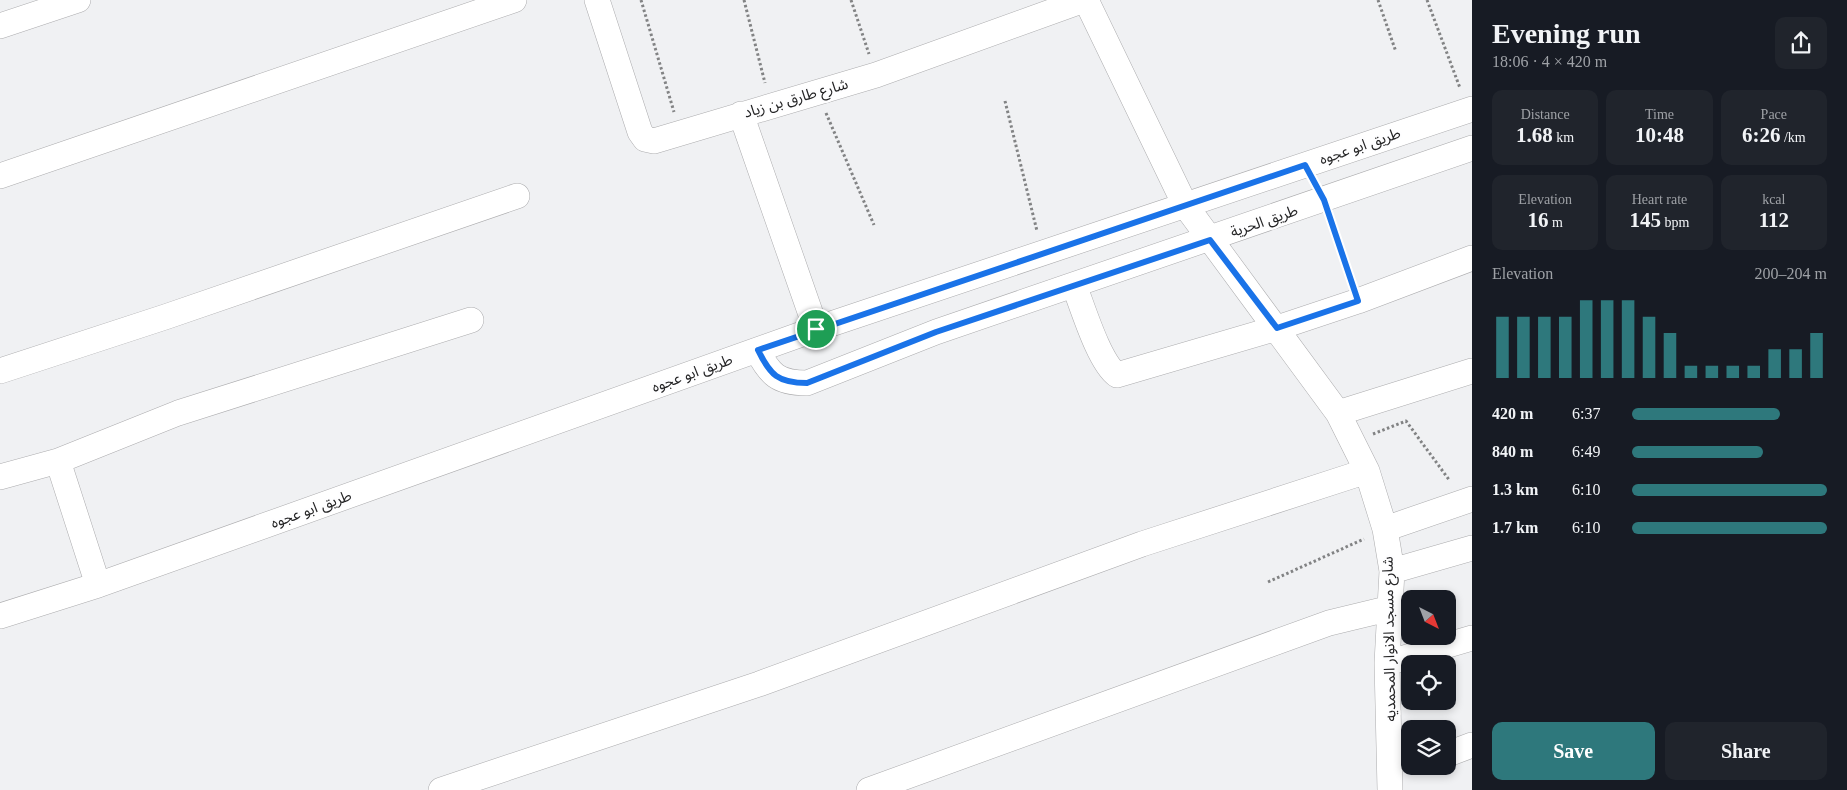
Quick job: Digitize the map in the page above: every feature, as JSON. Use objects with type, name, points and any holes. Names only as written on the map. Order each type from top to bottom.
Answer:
[{"type":"street","points":[[0,26],[78,0]]},
{"type":"street","points":[[0,176],[514,0]]},
{"type":"street","name":"شارع طارق بن زياد","points":[[597,0],[642,136],[654,141],[876,75],[1085,0]]},
{"type":"street","name":"شارع مسجد الانوار المحمديه","points":[[1085,0],[1185,205],[1338,413],[1354,441],[1367,471],[1385,529],[1392,572],[1388,663],[1398,777]]},
{"type":"street","name":"طريق ابو عجوه","points":[[0,616],[98,585],[816,329],[1470,109]]},
{"type":"street","points":[[741,114],[816,329]]},
{"type":"street","name":"طريق الحرية","points":[[758,350],[767,369],[779,379],[792,383],[807,383],[936,332],[1210,240],[1472,148]]},
{"type":"street","points":[[0,371],[174,314],[517,196]]},
{"type":"street","points":[[1074,285],[1102,356],[1110,370],[1117,375],[1277,328],[1358,301],[1472,258]]},
{"type":"street","points":[[0,477],[58,461],[178,413],[471,320]]},
{"type":"street","points":[[1338,413],[1472,371]]},
{"type":"street","points":[[58,461],[98,585]]},
{"type":"street","points":[[441,790],[759,684],[1142,544],[1367,471]]},
{"type":"street","points":[[1385,529],[1468,500]]},
{"type":"street","points":[[1392,572],[1472,548]]},
{"type":"street","points":[[869,790],[1329,624],[1391,608]]},
{"type":"street","points":[[1388,663],[1472,638]]},
{"type":"street","points":[[1456,751],[1472,745]]},
{"type":"path","points":[[641,0],[680,133]]},
{"type":"path","points":[[744,0],[771,105]]},
{"type":"path","points":[[851,0],[876,75]]},
{"type":"path","points":[[1378,0],[1396,52]]},
{"type":"path","points":[[1427,0],[1470,109]]},
{"type":"path","points":[[817,92],[874,225]]},
{"type":"path","points":[[1004,101],[1042,253]]},
{"type":"path","points":[[1324,200],[1358,301]]},
{"type":"path","points":[[1354,441],[1406,422],[1468,500]]},
{"type":"path","points":[[1268,582],[1385,529]]},
{"type":"route","points":[[1305,165],[1324,200],[1358,301],[1277,328],[1210,240],[936,332],[807,383],[792,383],[779,379],[767,369],[758,350],[816,329],[1305,165]]}]
